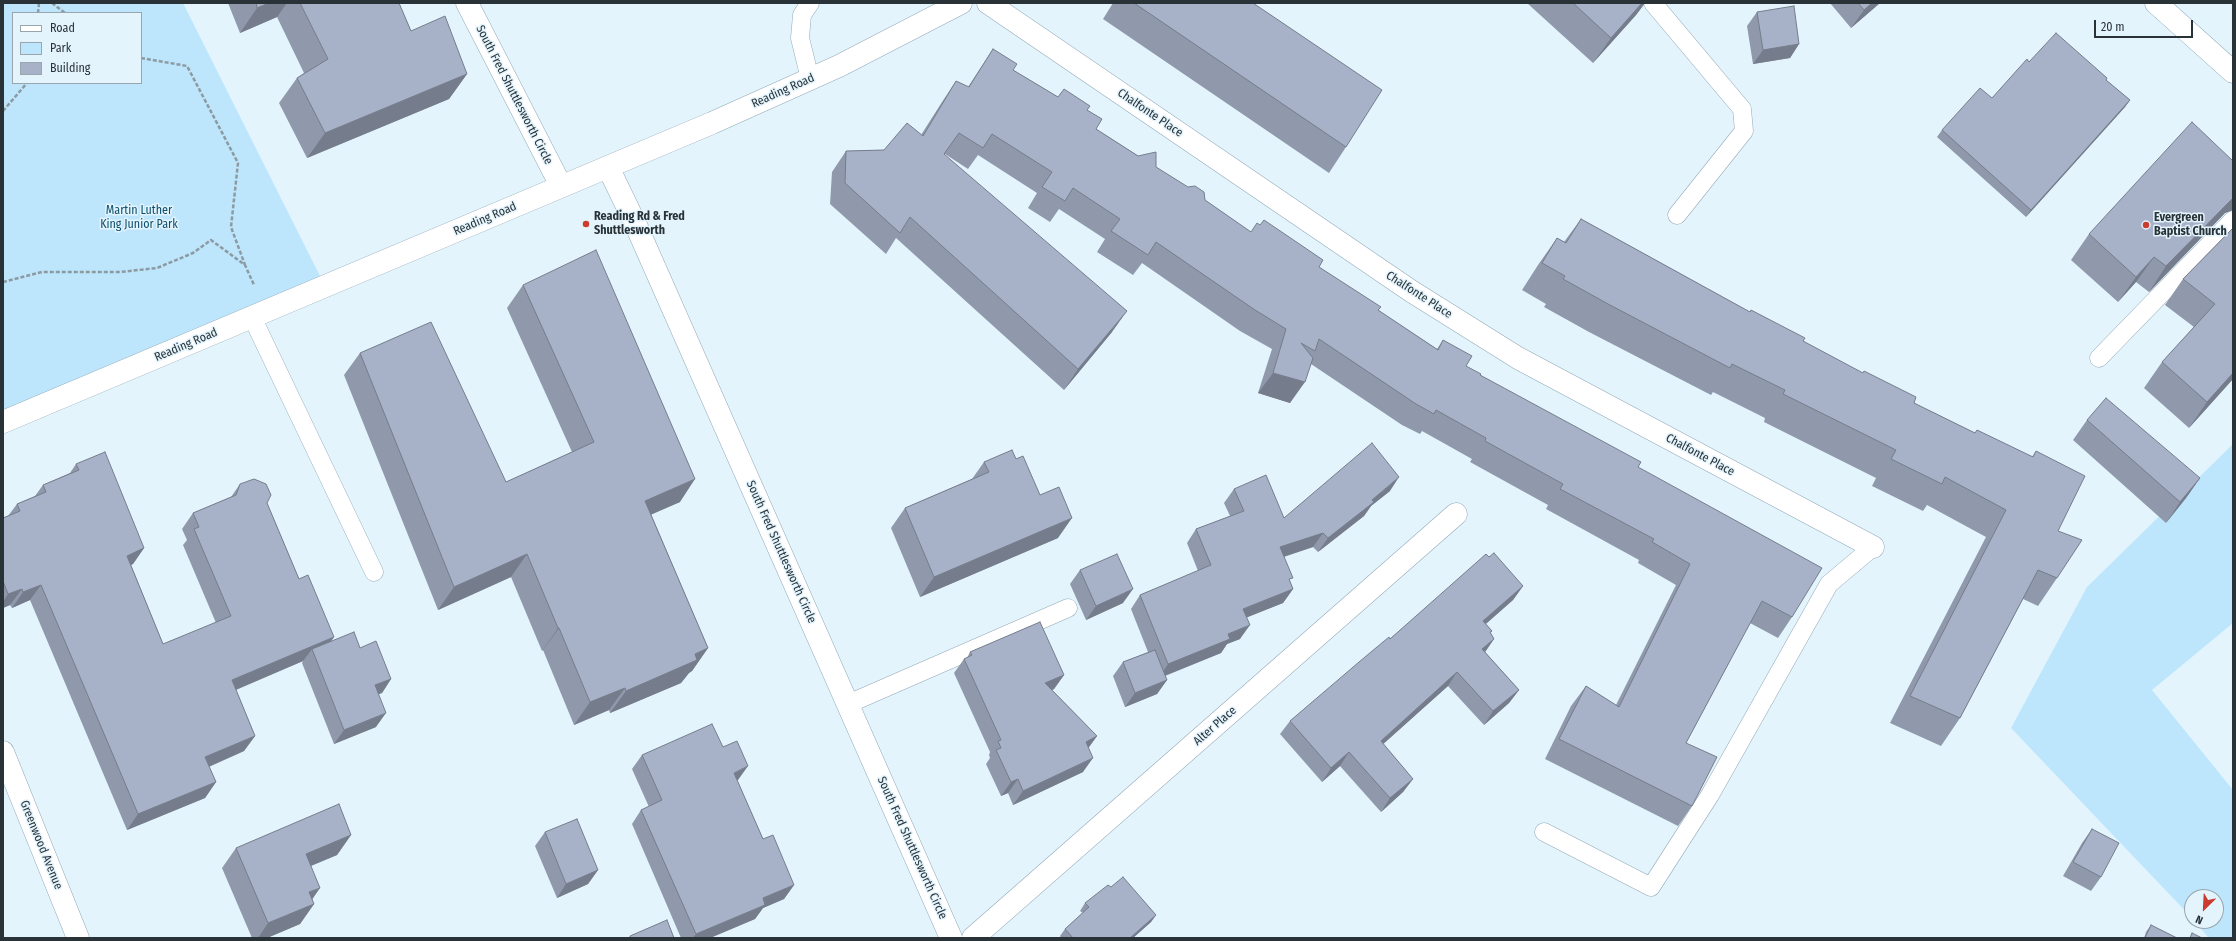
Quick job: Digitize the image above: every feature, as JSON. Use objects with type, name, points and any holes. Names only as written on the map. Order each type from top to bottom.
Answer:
[{"type":"street","name":"South Fred Shuttlesworth Circle","points":[[467,3],[561,186]]},
{"type":"street","name":"Reading Road","points":[[3,422],[608,167],[810,79],[961,3]]},
{"type":"street","name":"Chalfonte Place","points":[[988,3],[1405,286],[1518,358],[1873,547]]},
{"type":"street","points":[[2156,3],[2233,72]]},
{"type":"street","name":"South Fred Shuttlesworth Circle","points":[[608,167],[635,223],[951,938]]},
{"type":"street","name":"Alter Place","points":[[973,938],[1456,514]]},
{"type":"street","name":"Greenwood Avenue","points":[[3,752],[78,938]]},
{"type":"lane","points":[[810,3],[802,15],[800,38],[810,79]]},
{"type":"lane","points":[[1653,3],[1742,109],[1744,131],[1677,215]]},
{"type":"lane","points":[[2099,358],[2233,220]]},
{"type":"lane","points":[[258,314],[374,572]]},
{"type":"lane","points":[[1544,832],[1651,887],[1710,795],[1829,584],[1873,547]]},
{"type":"lane","points":[[848,704],[1068,608]]},
{"type":"path","points":[[52,3],[64,12]]},
{"type":"path","points":[[142,58],[187,66],[238,163],[231,227],[245,265],[258,314]]},
{"type":"path","points":[[3,111],[26,84]]},
{"type":"path","points":[[3,282],[42,272],[120,272],[157,268],[192,253],[211,240],[245,265]]},
{"type":"green space","name":"Martin Luther King Junior Park","points":[[3,3],[183,3],[325,286],[3,422]]},
{"type":"green space","points":[[2233,444],[2233,623],[2152,690],[2233,790],[2233,938],[2209,938],[2201,929],[2224,929],[2224,889],[2184,889],[2184,910],[2011,728],[2087,587]]},
{"type":"building","points":[[256,3],[269,3],[257,8]]},
{"type":"building","points":[[300,3],[399,3],[411,31],[445,16],[467,74],[325,133],[297,78],[328,59]]},
{"type":"building","points":[[1134,3],[1253,3],[1382,90],[1346,147]]},
{"type":"building","points":[[1573,3],[1642,3],[1611,38]]},
{"type":"building","points":[[1858,3],[1872,3],[1864,10]]},
{"type":"building","points":[[1794,6],[1799,44],[1763,50],[1757,12]]},
{"type":"building","points":[[2056,33],[2107,78],[2106,80],[2130,100],[2031,210],[1942,130],[1980,88],[1992,98],[2027,59],[2029,62]]},
{"type":"building","points":[[993,49],[1017,64],[1013,70],[1058,97],[1064,89],[1090,106],[1087,110],[1102,119],[1096,129],[1138,156],[1156,152],[1156,167],[1188,187],[1195,186],[1204,192],[1205,200],[1251,232],[1257,223],[1260,225],[1264,220],[1323,260],[1319,267],[1381,307],[1378,310],[1438,350],[1443,340],[1472,356],[1466,366],[1481,374],[1480,375],[1641,462],[1638,467],[1822,568],[1792,617],[1762,601],[1686,743],[1717,757],[1692,806],[1559,739],[1586,686],[1619,707],[1690,564],[1652,542],[1654,539],[1560,489],[1563,484],[1485,441],[1486,438],[1436,410],[1434,414],[1416,404],[1319,339],[1315,351],[1301,343],[1313,358],[1305,382],[1273,373],[1286,329],[1255,310],[1156,242],[1148,255],[1111,231],[1120,219],[1073,188],[1065,201],[1042,187],[1052,172],[992,134],[983,148],[959,133],[944,154],[1127,311],[1078,369],[910,217],[900,233],[845,183],[846,151],[884,150],[907,123],[923,136],[956,81],[969,87]]},
{"type":"building","name":"Evergreen Baptist Church","points":[[2192,122],[2233,161],[2233,198],[2166,266],[2154,257],[2136,277],[2089,234]]},
{"type":"building","points":[[1581,219],[1750,312],[1751,310],[1805,338],[1803,341],[1863,373],[1864,371],[1916,397],[1914,403],[1975,433],[1977,430],[2033,457],[2036,451],[2085,476],[2058,531],[2082,540],[2057,578],[2038,570],[1960,718],[1910,696],[2006,510],[1945,477],[1942,484],[1891,459],[1896,450],[1783,394],[1785,390],[1732,364],[1730,368],[1563,279],[1565,276],[1542,263],[1557,238],[1566,243]]},
{"type":"building","points":[[2233,228],[2233,373],[2207,402],[2162,362],[2215,304],[2183,279]]},
{"type":"building","points":[[596,250],[695,479],[645,501],[708,648],[695,654],[697,660],[626,691],[625,688],[590,702],[527,554],[454,587],[360,353],[431,322],[506,482],[594,442],[523,285]]},
{"type":"building","points":[[2106,398],[2200,478],[2180,502],[2087,420]]},
{"type":"building","points":[[1372,443],[1399,477],[1372,500],[1374,502],[1328,538],[1323,533],[1280,547],[1293,578],[1289,579],[1293,589],[1243,609],[1250,625],[1228,634],[1230,639],[1168,664],[1140,595],[1211,565],[1196,529],[1244,511],[1234,489],[1266,475],[1284,518]]},
{"type":"building","points":[[1012,450],[1016,459],[1023,456],[1040,495],[1059,487],[1072,518],[934,577],[905,508],[989,472],[984,462]]},
{"type":"building","points":[[105,452],[144,548],[127,556],[163,644],[231,616],[194,529],[199,527],[193,513],[236,495],[240,484],[254,479],[266,484],[271,495],[267,503],[299,579],[308,575],[334,637],[232,680],[255,736],[205,757],[216,782],[138,814],[41,585],[23,592],[22,589],[8,594],[3,581],[3,518],[20,511],[17,504],[46,492],[43,485],[79,470],[76,464]]},
{"type":"building","points":[[1494,553],[1523,586],[1483,621],[1492,631],[1490,632],[1494,639],[1482,649],[1519,690],[1493,711],[1457,672],[1381,741],[1413,779],[1390,798],[1349,752],[1331,768],[1290,721],[1389,637],[1390,639],[1486,554],[1489,557]]},
{"type":"building","points":[[1117,554],[1133,589],[1096,606],[1080,570]]},
{"type":"building","points":[[1040,622],[1064,675],[1045,683],[1097,736],[1086,742],[1093,758],[1023,791],[1018,779],[1011,782],[996,750],[1001,748],[998,741],[1001,740],[964,659],[972,655],[970,652]]},
{"type":"building","points":[[354,632],[360,648],[376,641],[391,679],[375,685],[386,713],[344,730],[312,649]]},
{"type":"building","points":[[1155,650],[1167,680],[1135,693],[1123,662]]},
{"type":"building","points":[[712,724],[723,747],[737,741],[748,766],[734,773],[763,839],[773,835],[794,885],[763,898],[765,905],[696,934],[641,810],[662,800],[642,755]]},
{"type":"building","points":[[339,804],[351,835],[306,854],[320,888],[309,892],[314,904],[268,923],[236,848]]},
{"type":"building","points":[[577,819],[598,870],[566,884],[545,832]]},
{"type":"building","points":[[2092,829],[2119,843],[2101,877],[2073,862]]},
{"type":"building","points":[[1123,877],[1156,915],[1130,938],[1073,938],[1065,929],[1089,907],[1085,903],[1108,885],[1111,887]]},
{"type":"building","points":[[667,920],[674,938],[630,938],[630,936]]},
{"type":"building","points":[[2151,925],[2177,938],[2145,938]]},
{"type":"building","points":[[2192,933],[2202,938],[2190,938]]},
{"type":"place","name":"Reading Rd & Fred Shuttlesworth","points":[[586,224]]},
{"type":"place","name":"Evergreen Baptist Church","points":[[2146,225]]}]
